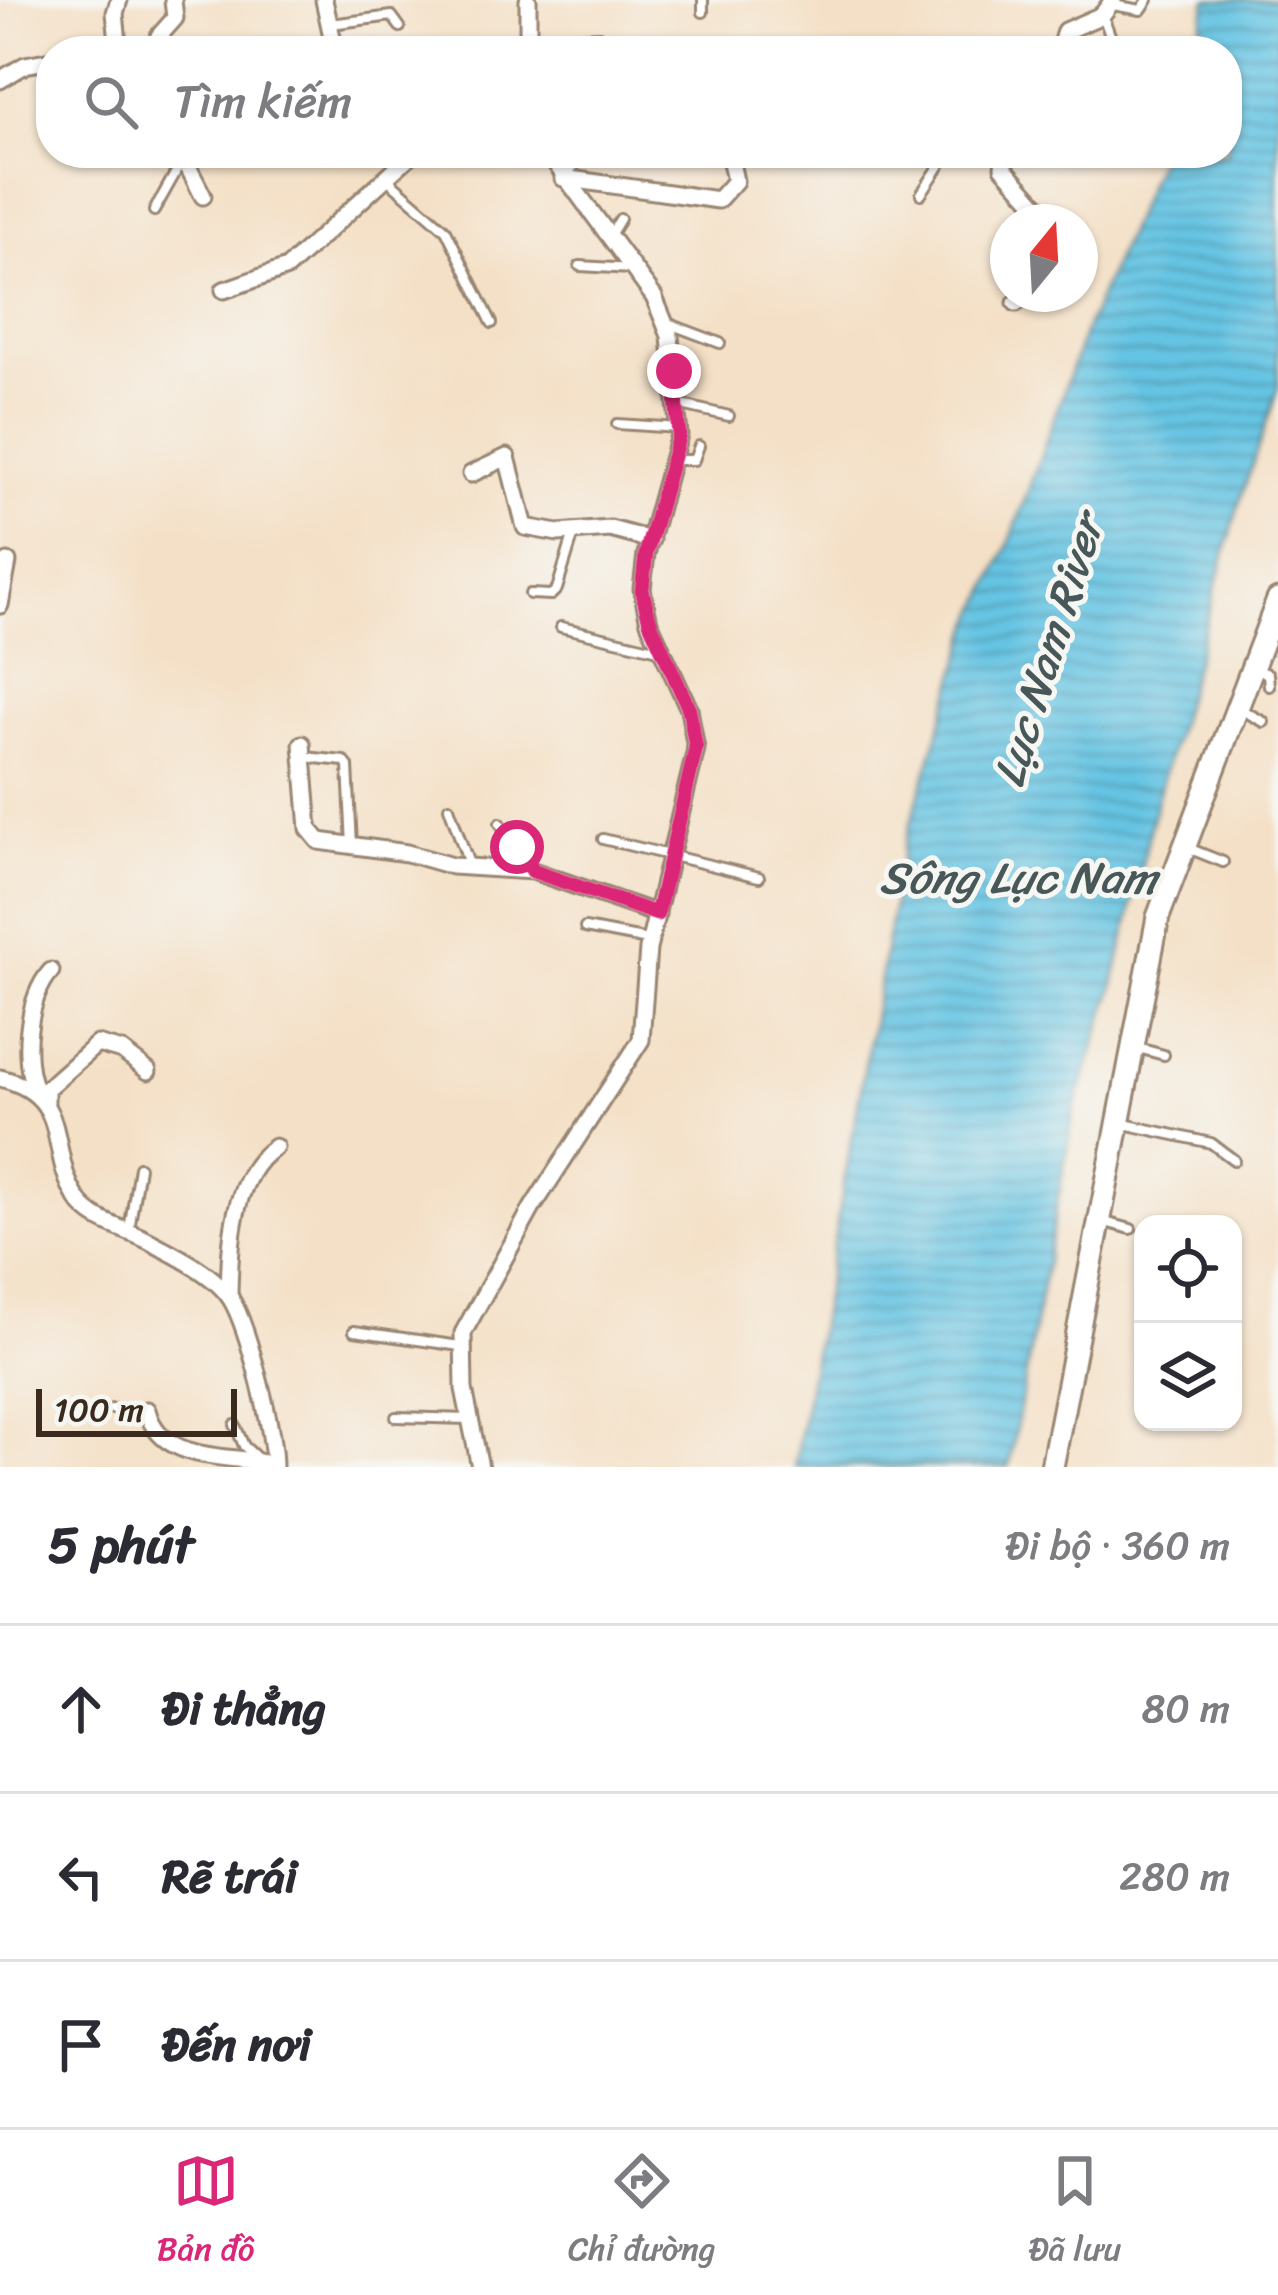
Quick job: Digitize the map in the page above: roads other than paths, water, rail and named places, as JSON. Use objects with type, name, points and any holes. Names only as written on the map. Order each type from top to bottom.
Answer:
[{"type":"street","points":[[117,36],[119,0]]},
{"type":"street","points":[[159,36],[175,18],[173,0]]},
{"type":"street","points":[[324,0],[332,36]]},
{"type":"street","points":[[528,0],[528,36]]},
{"type":"street","points":[[1066,36],[1070,27],[1109,6]]},
{"type":"street","points":[[0,80],[36,63]]},
{"type":"street","points":[[188,168],[203,196]]},
{"type":"street","points":[[224,290],[287,268],[394,168]]},
{"type":"street","points":[[480,1467],[460,1346],[471,1313],[532,1208],[641,1040],[650,940],[696,748],[689,709],[650,622],[642,590],[679,428],[666,323],[634,269],[558,168]]},
{"type":"street","points":[[564,177],[718,200],[735,181],[732,168]]},
{"type":"street","points":[[1004,168],[1036,204]]},
{"type":"street","points":[[471,474],[507,457],[525,527],[610,529],[651,540]]},
{"type":"street","points":[[0,604],[8,562]]},
{"type":"street","points":[[1052,1467],[1158,917],[1181,845],[1239,709],[1278,600]]},
{"type":"street","points":[[304,750],[312,836],[352,848],[470,867],[533,871],[657,914]]},
{"type":"street","points":[[51,971],[42,982],[28,1044],[27,1072],[42,1098],[77,1198],[98,1219],[129,1231],[229,1296]]},
{"type":"street","points":[[42,1098],[46,1089],[97,1044],[122,1052],[148,1071]]},
{"type":"street","points":[[0,1078],[42,1098]]},
{"type":"street","points":[[147,1410],[154,1428],[179,1448],[269,1464],[274,1433],[229,1296],[239,1202],[259,1158],[274,1148]]},
{"type":"lane","points":[[704,0],[704,12]]},
{"type":"lane","points":[[1114,36],[1109,6],[1141,10],[1148,0]]},
{"type":"lane","points":[[329,24],[381,13],[397,19],[400,28]]},
{"type":"lane","points":[[154,211],[176,168]]},
{"type":"lane","points":[[564,177],[572,168]]},
{"type":"lane","points":[[921,194],[938,168]]},
{"type":"lane","points":[[384,176],[403,199],[446,230],[492,323]]},
{"type":"lane","points":[[608,238],[620,219]]},
{"type":"lane","points":[[580,266],[634,269]]},
{"type":"lane","points":[[666,323],[720,343]]},
{"type":"lane","points":[[678,404],[728,416]]},
{"type":"lane","points":[[617,424],[679,428]]},
{"type":"lane","points":[[674,460],[694,460],[699,446]]},
{"type":"lane","points":[[530,594],[551,595],[557,589],[575,530]]},
{"type":"lane","points":[[561,627],[666,652]]},
{"type":"lane","points":[[1253,668],[1268,674],[1270,686]]},
{"type":"lane","points":[[1239,709],[1264,722]]},
{"type":"lane","points":[[304,750],[348,766],[352,848]]},
{"type":"lane","points":[[449,807],[470,867]]},
{"type":"lane","points":[[500,823],[533,871]]},
{"type":"lane","points":[[603,839],[759,877]]},
{"type":"lane","points":[[1181,845],[1223,862]]},
{"type":"lane","points":[[585,928],[650,940]]},
{"type":"lane","points":[[1131,1046],[1164,1054]]},
{"type":"lane","points":[[1117,1123],[1211,1143],[1234,1160]]},
{"type":"lane","points":[[129,1231],[139,1167]]},
{"type":"lane","points":[[1098,1220],[1131,1229]]},
{"type":"lane","points":[[354,1331],[460,1346]]},
{"type":"lane","points":[[112,1409],[147,1410]]},
{"type":"lane","points":[[396,1417],[470,1418]]},
{"type":"lane","points":[[235,1425],[244,1446],[269,1464]]},
{"type":"water","name":"Sông Lục Nam","points":[[1207,0],[1278,0],[1278,388],[1239,504],[1157,799],[1113,989],[1074,1111],[1009,1467],[794,1467],[903,849],[970,630],[1011,539],[1086,328],[1093,312],[1098,312],[1098,300],[1155,168],[1242,168],[1242,36],[1199,36]]},
{"type":"water label","name":"Lục Nam River","points":[[1048,651]]}]
